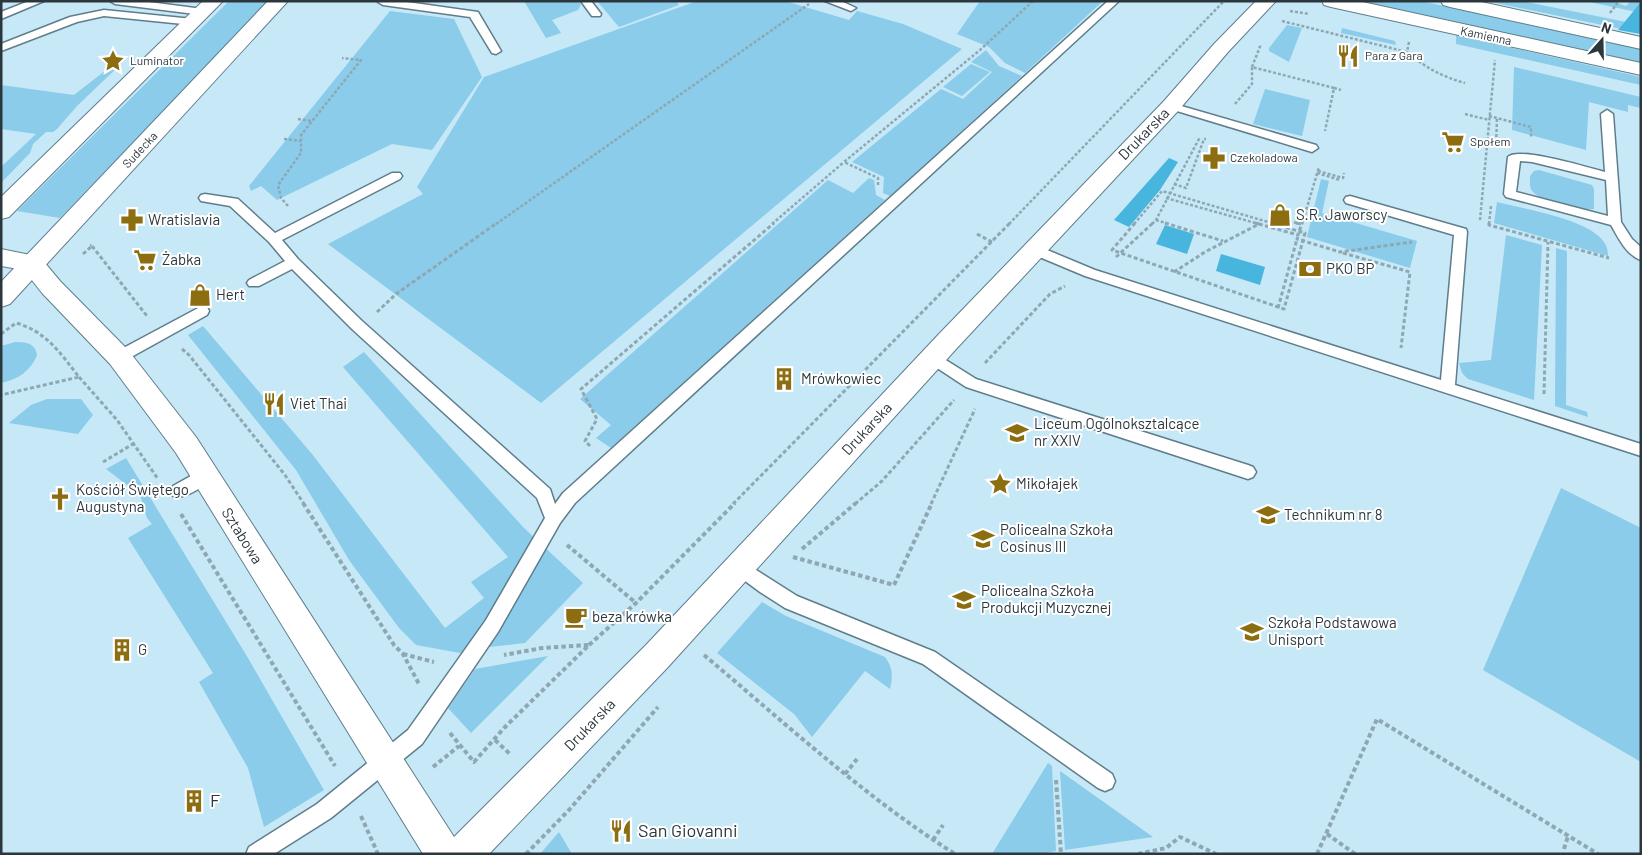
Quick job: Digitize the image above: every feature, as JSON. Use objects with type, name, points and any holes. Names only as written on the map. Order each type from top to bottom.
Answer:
[{"type":"street","name":"Sudecka","points":[[1,298],[279,1]]},
{"type":"street","name":"Kamienna","points":[[1331,1],[1641,69]]},
{"type":"street","name":"Kamienna","points":[[1450,1],[1641,43]]},
{"type":"street","name":"Drukarska","points":[[463,854],[657,656],[933,358],[1171,106],[1214,55],[1273,10]]},
{"type":"street","points":[[1,211],[203,12]]},
{"type":"street","points":[[1,257],[32,263]]},
{"type":"street","name":"Sztabowa","points":[[32,263],[50,287],[69,304],[119,357],[186,445],[444,854]]},
{"type":"lane","points":[[1,16],[39,1]]},
{"type":"lane","points":[[115,1],[203,12]]},
{"type":"lane","points":[[586,1],[596,14]]},
{"type":"lane","points":[[830,1],[851,8]]},
{"type":"lane","points":[[256,854],[324,811],[416,737],[492,626],[554,518],[566,501],[1114,1]]},
{"type":"lane","points":[[383,2],[474,14],[496,51]]},
{"type":"lane","points":[[1,48],[74,19],[104,13],[203,12]]},
{"type":"lane","points":[[1171,106],[1312,148]]},
{"type":"lane","points":[[1607,114],[1615,222],[1627,242],[1641,255]]},
{"type":"lane","points":[[1611,178],[1532,158],[1514,157],[1510,194],[1615,222]]},
{"type":"lane","points":[[274,239],[396,176]]},
{"type":"lane","points":[[205,198],[234,202],[274,239],[293,262],[357,325],[544,494],[554,518]]},
{"type":"lane","points":[[1350,200],[1461,232],[1448,388]]},
{"type":"lane","points":[[1035,250],[1090,273],[1641,450]]},
{"type":"lane","points":[[254,283],[293,262]]},
{"type":"lane","points":[[119,357],[202,311]]},
{"type":"lane","points":[[933,358],[971,383],[1248,472]]},
{"type":"lane","points":[[179,491],[205,475]]},
{"type":"lane","points":[[738,567],[791,602],[929,658],[1105,781]]},
{"type":"path","points":[[357,325],[374,315],[396,294],[806,8],[811,1]]},
{"type":"path","points":[[602,468],[593,448],[585,441],[597,419],[581,389],[844,162],[980,50],[1032,1]]},
{"type":"path","points":[[474,762],[504,728],[589,645],[636,603],[992,242],[1224,1]]},
{"type":"path","points":[[1610,14],[1619,1]]},
{"type":"path","points":[[1273,10],[1326,32],[1407,52],[1444,78],[1465,83]]},
{"type":"path","points":[[1326,32],[1328,25]]},
{"type":"path","points":[[1407,52],[1410,38]]},
{"type":"path","points":[[303,224],[281,198],[278,185],[301,153],[301,135],[361,60],[342,58]]},
{"type":"path","points":[[1480,218],[1495,59]]},
{"type":"path","points":[[1252,67],[1254,61]]},
{"type":"path","points":[[1334,88],[1341,90]]},
{"type":"path","points":[[1465,114],[1497,118],[1531,127],[1532,158]]},
{"type":"path","points":[[1496,140],[1497,118]]},
{"type":"path","points":[[298,119],[312,121]]},
{"type":"path","points":[[284,139],[301,141]]},
{"type":"path","points":[[1174,184],[1186,188],[1204,139],[1210,141]]},
{"type":"path","points":[[844,162],[878,178],[879,193],[894,201]]},
{"type":"path","points":[[1279,308],[1301,224],[1310,202],[1319,166]]},
{"type":"path","points":[[1317,172],[1343,178],[1344,173]]},
{"type":"path","points":[[1317,172],[1329,177]]},
{"type":"path","points":[[1121,253],[1156,220],[1166,198],[1298,235],[1305,233],[1304,241],[1284,309],[1112,250],[1162,191],[1298,235],[1304,241],[1410,272],[1401,350]]},
{"type":"path","points":[[1489,225],[1491,212]]},
{"type":"path","points":[[1156,220],[1224,241]]},
{"type":"path","points":[[1289,221],[1301,224]]},
{"type":"path","points":[[1340,252],[1417,241],[1461,232],[1480,223],[1616,260]]},
{"type":"path","points":[[1173,272],[1188,261],[1259,224]]},
{"type":"path","points":[[978,234],[992,242]]},
{"type":"path","points":[[1544,396],[1548,242]]},
{"type":"path","points":[[92,246],[152,322]]},
{"type":"path","points":[[982,368],[986,361],[1050,294],[1067,284]]},
{"type":"path","points":[[1,334],[16,323],[35,328],[44,335],[117,420],[161,483]]},
{"type":"path","points":[[174,343],[190,355],[285,474],[394,645],[403,654],[438,663],[467,662],[542,648],[589,645]]},
{"type":"path","points":[[1,395],[79,377]]},
{"type":"path","points":[[766,587],[793,557],[882,480],[958,396]]},
{"type":"path","points":[[793,557],[894,585],[978,404]]},
{"type":"path","points":[[103,462],[133,444]]},
{"type":"path","points":[[178,510],[253,634],[326,749],[378,854]]},
{"type":"path","points":[[554,518],[561,540],[636,603]]},
{"type":"path","points":[[698,660],[709,648]]},
{"type":"path","points":[[703,654],[845,774],[911,826],[954,854]]},
{"type":"path","points":[[526,854],[569,810],[662,701]]},
{"type":"path","points":[[1317,854],[1378,719],[1598,854]]},
{"type":"path","points":[[495,740],[516,759]]},
{"type":"path","points":[[433,768],[459,746]]},
{"type":"path","points":[[845,774],[856,759]]},
{"type":"path","points":[[1056,778],[1061,854]]},
{"type":"path","points":[[933,840],[943,825]]},
{"type":"path","points":[[1327,834],[1355,854]]},
{"type":"path","points":[[1564,849],[1568,836]]},
{"type":"path","points":[[1138,854],[1166,848],[1180,837],[1216,854]]},
{"type":"shaded area","points":[[229,1],[270,1],[60,218],[17,211]]},
{"type":"shaded area","points":[[524,1],[578,1],[581,5],[578,10],[552,20],[561,33],[546,38]]},
{"type":"shaded area","points":[[597,1],[676,1],[679,5],[619,27]]},
{"type":"shaded area","points":[[697,1],[785,1],[849,20],[857,11],[903,24],[962,49],[541,403],[328,244],[423,194],[417,187],[484,77]]},
{"type":"shaded area","points":[[980,1],[1103,1],[1025,73],[1005,63],[989,47],[957,34]]},
{"type":"shaded area","points":[[1359,1],[1421,1],[1641,49],[1641,63]]},
{"type":"shaded area","points":[[1486,1],[1521,1],[1641,25],[1641,33]]},
{"type":"shaded area","points":[[1585,1],[1612,1],[1626,6],[1631,1],[1641,1],[1641,13]]},
{"type":"shaded area","points":[[1641,2],[1641,34],[1618,30]]},
{"type":"shaded area","points":[[390,11],[454,19],[482,77],[432,150],[392,144],[277,200],[261,186],[251,191],[249,186]]},
{"type":"shaded area","points":[[1287,25],[1302,28],[1289,62],[1269,51],[1269,48]]},
{"type":"shaded area","points":[[1342,28],[1395,41],[1396,45],[1341,33]]},
{"type":"shaded area","points":[[1456,35],[1641,77],[1641,85],[1456,44]]},
{"type":"shaded area","points":[[986,50],[999,66],[1022,76],[890,196],[883,193],[884,177],[852,162],[941,89],[963,99],[992,72],[971,62]]},
{"type":"shaded area","points":[[115,63],[122,63],[77,106],[57,129],[53,132],[46,132],[33,144],[30,153],[1,183],[1,167],[36,134],[1,129],[1,85],[74,95]]},
{"type":"shaded area","points":[[971,64],[990,72],[962,96],[943,87]]},
{"type":"shaded area","points":[[1514,67],[1641,97],[1641,108],[1628,105],[1628,112],[1589,102],[1586,150],[1512,130]]},
{"type":"shaded area","points":[[1265,89],[1310,100],[1302,136],[1253,124]]},
{"type":"shaded area","points":[[1169,158],[1178,162],[1160,190],[1129,227],[1114,220]]},
{"type":"shaded area","points":[[1539,170],[1592,185],[1594,189],[1594,209],[1580,209],[1553,203],[1538,196],[1531,189],[1530,176],[1534,171]]},
{"type":"shaded area","points":[[869,178],[874,180],[876,195],[885,200],[611,448],[596,438],[611,425],[580,399],[828,180],[853,193]]},
{"type":"shaded area","points":[[1321,179],[1329,181],[1322,213],[1417,241],[1410,268],[1307,237]]},
{"type":"shaded area","points":[[1497,202],[1555,216],[1585,227],[1604,242],[1608,256],[1494,223]]},
{"type":"shaded area","points":[[1165,225],[1194,234],[1187,254],[1156,244]]},
{"type":"shaded area","points":[[1506,235],[1542,245],[1534,400],[1468,379],[1462,373],[1459,363],[1491,360]]},
{"type":"shaded area","points":[[1556,248],[1567,251],[1566,405],[1587,412],[1588,417],[1555,406]]},
{"type":"shaded area","points":[[1221,254],[1265,267],[1260,285],[1216,271]]},
{"type":"shaded area","points":[[203,326],[312,454],[445,628],[484,598],[471,582],[508,557],[343,367],[364,352],[524,528],[583,583],[525,643],[489,647],[460,653],[416,645],[399,628],[349,560],[296,470],[188,335]]},
{"type":"shaded area","points":[[15,342],[29,344],[34,348],[37,355],[31,366],[23,374],[13,380],[1,383],[1,346]]},
{"type":"shaded area","points":[[47,399],[81,399],[93,415],[78,434],[9,423],[31,405]]},
{"type":"shaded area","points":[[126,458],[248,658],[324,790],[264,827],[248,768],[199,682],[213,673],[128,538],[152,524],[147,518],[140,495],[106,469]]},
{"type":"shaded area","points":[[1561,488],[1641,528],[1641,762],[1483,670]]},
{"type":"shaded area","points":[[762,602],[786,616],[885,657],[892,672],[890,689],[865,671],[812,737],[794,714],[717,653]]},
{"type":"shaded area","points":[[548,656],[471,733],[448,708],[475,669]]},
{"type":"shaded area","points":[[1048,763],[1052,766],[1056,851],[1041,854],[992,854]]},
{"type":"shaded area","points":[[1060,771],[1153,837],[1065,850]]},
{"type":"shaded area","points":[[559,832],[572,854],[540,854]]},
{"type":"place","name":"Para z Gara","points":[[1348,56]]},
{"type":"place","name":"Luminator","points":[[113,61]]},
{"type":"place","name":"Społem","points":[[1453,142]]},
{"type":"place","name":"Czekoladowa","points":[[1214,158]]},
{"type":"place","name":"S.R. Jaworscy","points":[[1280,215]]},
{"type":"place","name":"Wratislavia","points":[[132,220]]},
{"type":"place","name":"Żabka","points":[[145,260]]},
{"type":"place","name":"PKO BP","points":[[1310,269]]},
{"type":"place","name":"Hert","points":[[200,295]]},
{"type":"place","name":"Mrówkowiec","points":[[784,379]]},
{"type":"place","name":"Viet Thai","points":[[274,404]]},
{"type":"place","name":"Liceum Ogólnoksztalcące nr XXIV","points":[[1017,433]]},
{"type":"place","name":"Mikołajek","points":[[1000,484]]},
{"type":"place","name":"Kościół Świętego Augustyna","points":[[60,499]]},
{"type":"place","name":"Technikum nr 8","points":[[1268,515]]},
{"type":"place","name":"Policealna Szkoła Cosinus III","points":[[983,539]]},
{"type":"place","name":"Policealna Szkoła Produkcji Muzycznej","points":[[964,600]]},
{"type":"place","name":"beza krówka","points":[[576,617]]},
{"type":"place","name":"Szkoła Podstawowa Unisport","points":[[1252,632]]},
{"type":"place","name":"G","points":[[122,650]]},
{"type":"place","name":"F","points":[[194,801]]},
{"type":"place","name":"San Giovanni","points":[[621,831]]}]
